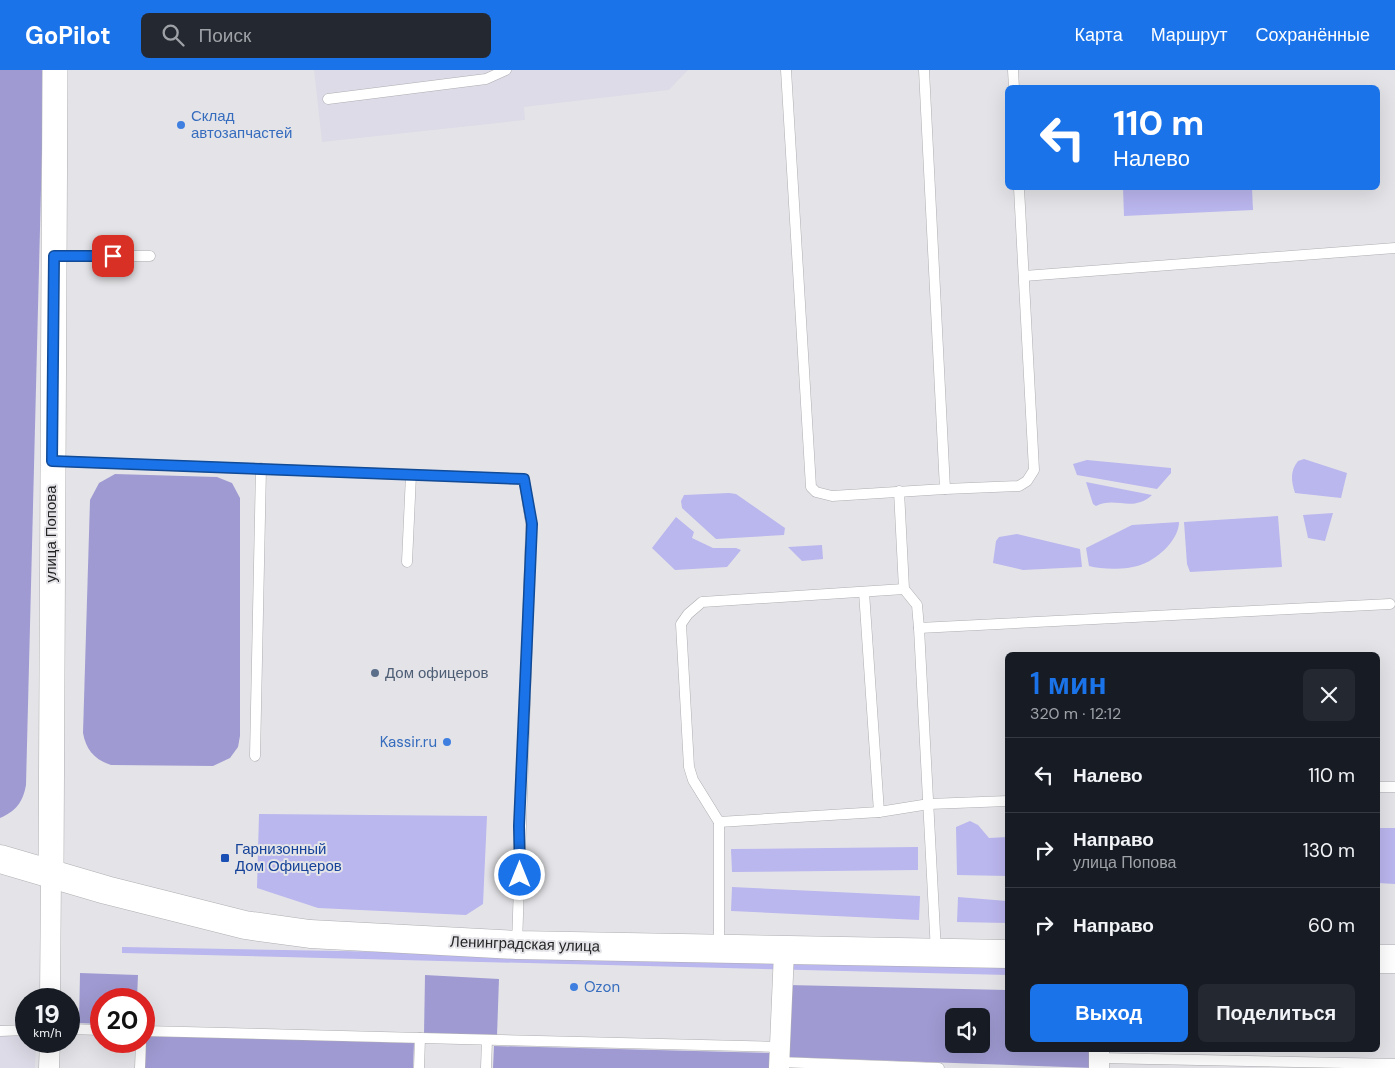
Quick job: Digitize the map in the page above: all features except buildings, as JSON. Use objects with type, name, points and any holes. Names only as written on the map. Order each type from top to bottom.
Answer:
[{"type":"main road","name":"Ленинградская улица","points":[[0,859],[245,925],[310,934],[516,945],[784,952],[1005,954]]},
{"type":"main road","points":[[1380,959],[1395,959]]},
{"type":"street","name":"улица Попова","points":[[50,988],[56,70]]},
{"type":"street","points":[[779,1059],[784,952]]},
{"type":"street","points":[[49,1068],[50,1053]]},
{"type":"lane","points":[[328,99],[486,79],[506,70]]},
{"type":"lane","points":[[786,70],[811,487],[816,492],[832,496],[1019,486],[1027,481],[1034,470],[1019,190]]},
{"type":"lane","points":[[924,70],[945,489]]},
{"type":"lane","points":[[1013,70],[1014,85]]},
{"type":"lane","points":[[1024,276],[1395,248]]},
{"type":"lane","points":[[54,256],[150,256]]},
{"type":"lane","points":[[52,461],[524,479],[532,524],[516,945]]},
{"type":"lane","points":[[255,756],[261,468]]},
{"type":"lane","points":[[407,562],[411,475]]},
{"type":"lane","points":[[899,491],[904,590],[917,605],[920,628],[936,953]]},
{"type":"lane","points":[[719,950],[719,822],[690,771],[682,624],[688,614],[702,602],[904,590]]},
{"type":"lane","points":[[864,592],[879,812]]},
{"type":"lane","points":[[920,628],[1390,604]]},
{"type":"lane","points":[[1380,787],[1395,787]]},
{"type":"lane","points":[[719,822],[879,812],[929,804],[1005,801]]},
{"type":"lane","points":[[0,1031],[15,1030]]},
{"type":"lane","points":[[155,1031],[487,1040],[939,1068]]},
{"type":"lane","points":[[419,1068],[420,1038]]},
{"type":"lane","points":[[486,1068],[487,1040]]},
{"type":"lane","points":[[140,1053],[140,1068]]},
{"type":"lane","points":[[1099,1059],[1395,1064]]},
{"type":"shaded area","points":[[0,70],[44,70],[26,785],[18,805],[0,818]]},
{"type":"shaded area","points":[[314,70],[688,70],[669,90],[524,107],[525,120],[322,142]]},
{"type":"shaded area","points":[[1123,190],[1252,190],[1253,210],[1124,216]]},
{"type":"shaded area","points":[[1304,459],[1347,473],[1341,498],[1295,493],[1292,472],[1298,461]]},
{"type":"shaded area","points":[[1087,460],[1171,468],[1171,473],[1157,489],[1077,475],[1073,464]]},
{"type":"shaded area","points":[[115,474],[217,477],[232,483],[240,498],[240,736],[238,747],[230,758],[213,766],[111,765],[92,754],[84,739],[90,500],[99,483]]},
{"type":"shaded area","points":[[1086,482],[1152,495],[1138,503],[1103,503],[1096,506],[1093,504]]},
{"type":"shaded area","points":[[736,494],[785,528],[784,535],[716,539],[682,508],[681,501],[684,495]]},
{"type":"shaded area","points":[[1333,513],[1325,541],[1308,538],[1303,515]]},
{"type":"shaded area","points":[[1278,516],[1282,567],[1190,572],[1187,564],[1184,522]]},
{"type":"shaded area","points":[[676,517],[694,532],[692,538],[713,548],[736,548],[741,550],[727,567],[675,570],[652,548]]},
{"type":"shaded area","points":[[1179,522],[1176,535],[1167,547],[1143,564],[1109,569],[1089,566],[1086,548],[1132,525]]},
{"type":"shaded area","points":[[1017,534],[1080,549],[1082,567],[1023,570],[993,563],[996,541],[999,537]]},
{"type":"shaded area","points":[[822,545],[823,559],[802,561],[788,547]]},
{"type":"shaded area","points":[[259,814],[487,816],[483,904],[466,915],[318,908],[257,888]]},
{"type":"shaded area","points":[[970,821],[978,825],[989,838],[1005,837],[1005,876],[957,875],[956,827]]},
{"type":"shaded area","points":[[1380,828],[1395,828],[1395,884],[1380,883]]},
{"type":"shaded area","points":[[918,847],[918,870],[732,872],[731,849]]},
{"type":"shaded area","points":[[732,887],[920,896],[919,920],[731,911]]},
{"type":"shaded area","points":[[958,897],[1005,901],[1005,923],[957,922]]},
{"type":"shaded area","points":[[122,947],[1005,963],[1005,975],[122,953]]},
{"type":"shaded area","points":[[80,973],[138,975],[137,988],[90,988],[90,1024],[80,1023]]},
{"type":"shaded area","points":[[425,975],[499,979],[497,1036],[424,1034]]},
{"type":"shaded area","points":[[788,985],[1005,990],[1005,1052],[1093,1052],[1094,1068],[784,1057]]},
{"type":"shaded area","points":[[0,1025],[15,1027],[15,1053],[36,1053],[35,1068],[0,1068]]},
{"type":"shaded area","points":[[155,1035],[414,1043],[413,1068],[142,1068],[143,1053],[155,1053]]},
{"type":"shaded area","points":[[494,1046],[775,1053],[774,1068],[493,1068]]},
{"type":"place","name":"Склад автозапчастей","points":[[181,125]]},
{"type":"place","name":"Дом офицеров","points":[[375,673]]},
{"type":"place","name":"Kassir.ru","points":[[447,742]]},
{"type":"place","name":"Гарнизонный Дом Офицеров","points":[[225,858]]},
{"type":"place","name":"Ozon","points":[[574,987]]},
{"type":"route","points":[[113,256],[54,256],[52,461],[74,460],[524,479],[532,524],[519,826],[520,875]]}]
